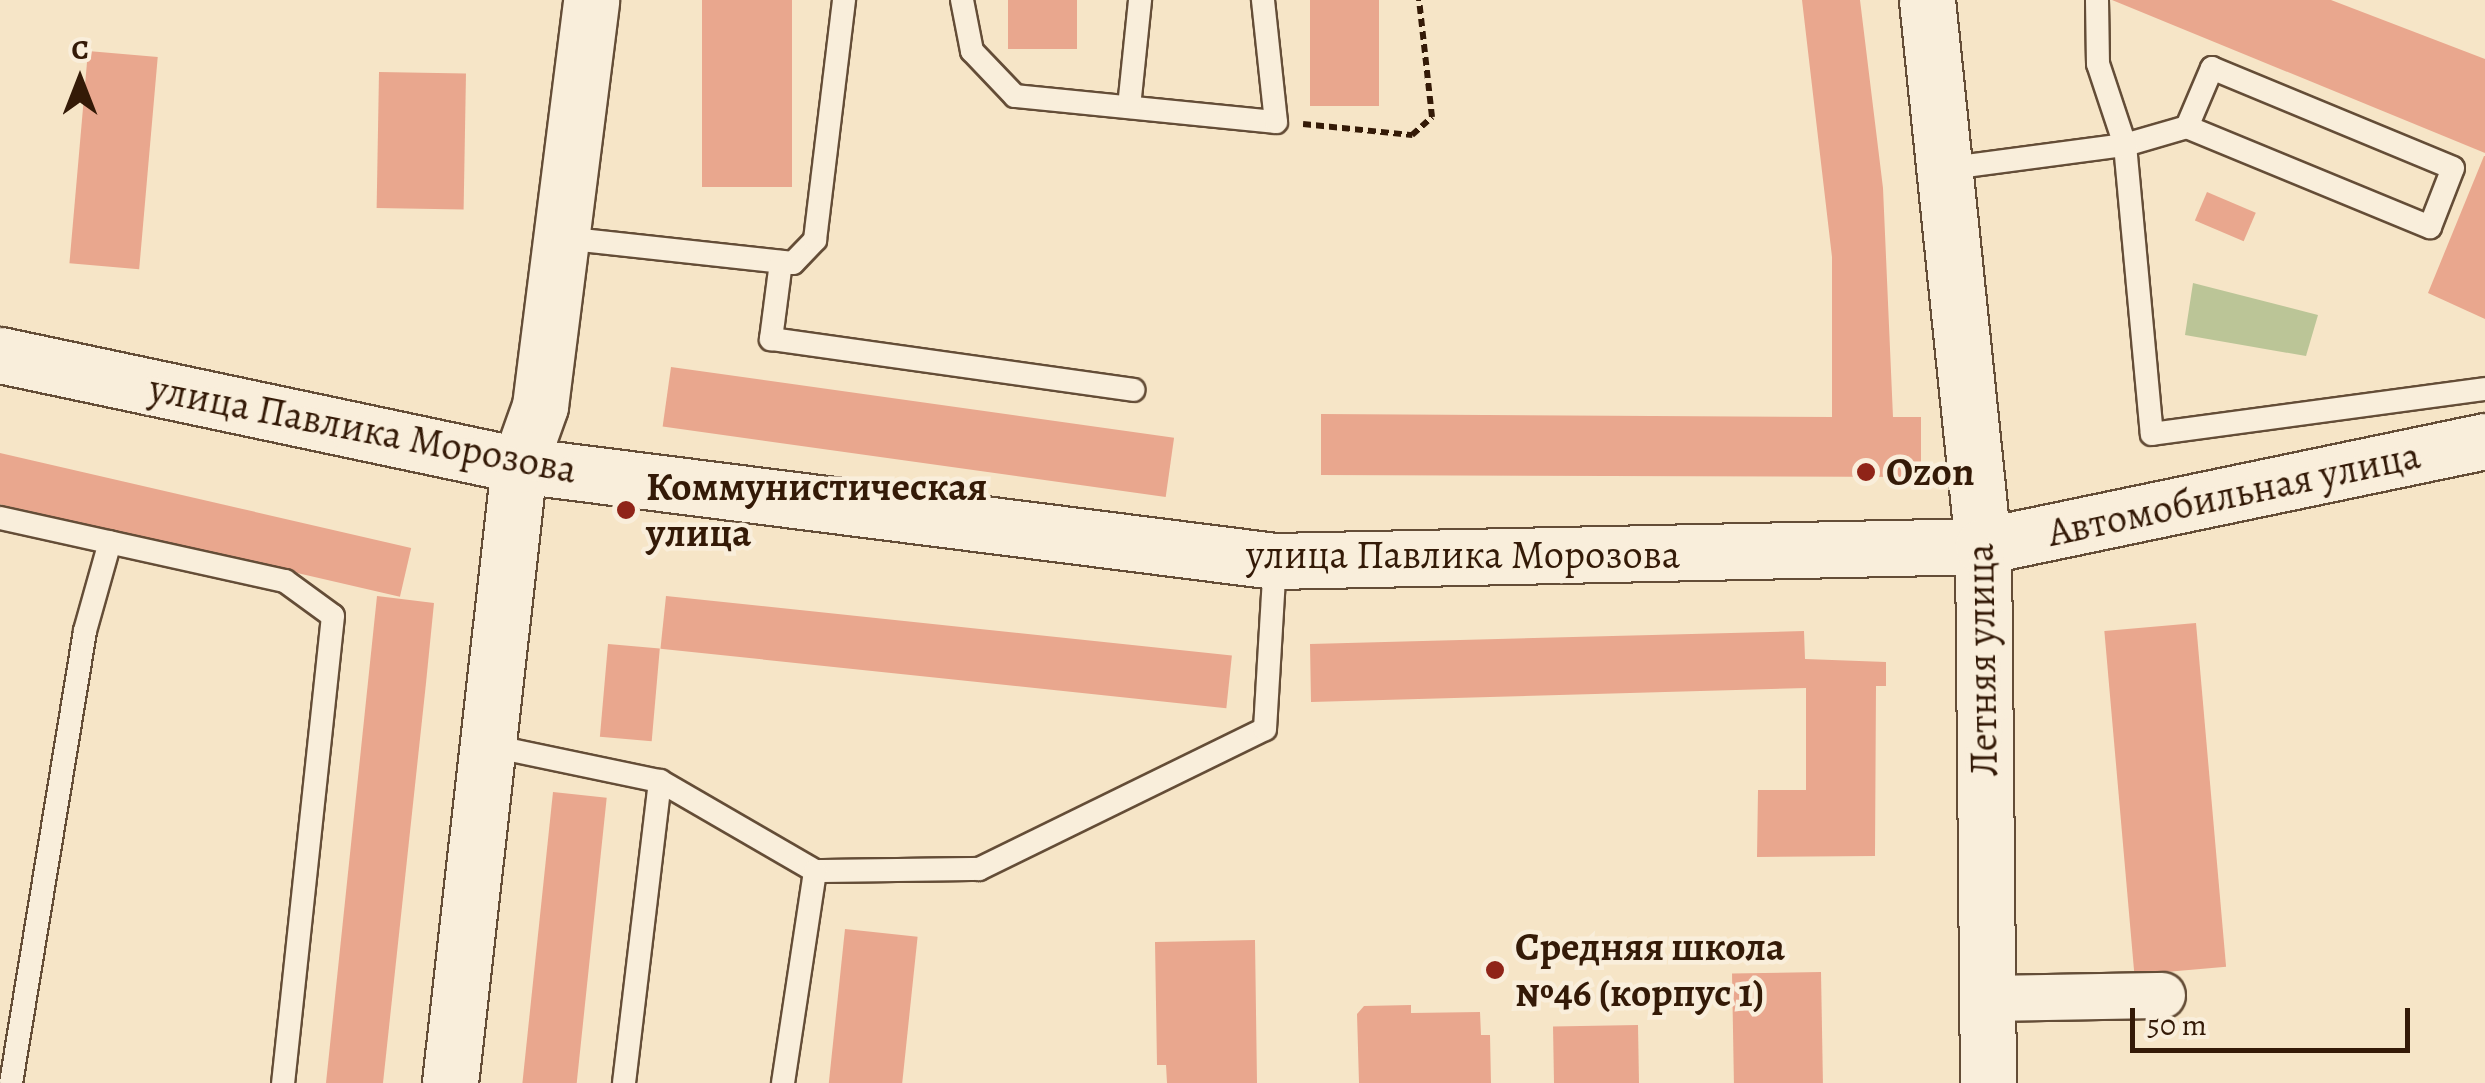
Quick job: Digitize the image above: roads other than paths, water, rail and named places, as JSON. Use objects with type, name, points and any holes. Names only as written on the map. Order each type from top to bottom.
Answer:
[{"type":"street","points":[[450,1083],[519,465],[540,406],[591,0]]},
{"type":"street","name":"Летняя улица","points":[[1927,0],[1982,546],[1988,1083]]},
{"type":"street","name":"улица Павлика Морозова","points":[[0,355],[519,465],[1275,561],[1982,546]]},
{"type":"street","name":"Автомобильная улица","points":[[1982,546],[2485,441]]},
{"type":"street","points":[[1985,998],[2162,995]]},
{"type":"lane","points":[[563,238],[793,263],[816,240],[844,0]]},
{"type":"lane","points":[[962,0],[972,51],[1015,96],[1276,122],[1263,0]]},
{"type":"lane","points":[[1130,108],[1140,0]]},
{"type":"lane","points":[[2097,0],[2098,64],[2125,146],[2152,434],[2485,389]]},
{"type":"lane","points":[[1944,169],[2125,146],[2187,127],[2430,226],[2453,168],[2212,68],[2187,127]]},
{"type":"lane","points":[[781,262],[771,340],[1134,390]]},
{"type":"lane","points":[[0,518],[285,581],[333,616],[283,1083]]},
{"type":"lane","points":[[12,1083],[85,631],[110,542]]},
{"type":"lane","points":[[487,745],[660,782],[815,871],[980,870],[1265,729],[1275,561]]},
{"type":"lane","points":[[624,1083],[660,782]]},
{"type":"lane","points":[[783,1083],[815,871]]},
{"type":"place","name":"Ozon","points":[[1866,472]]},
{"type":"place","name":"Коммунистическая улица","points":[[626,510]]},
{"type":"place","name":"Средняя школа №46 (корпус 1)","points":[[1495,970]]}]
